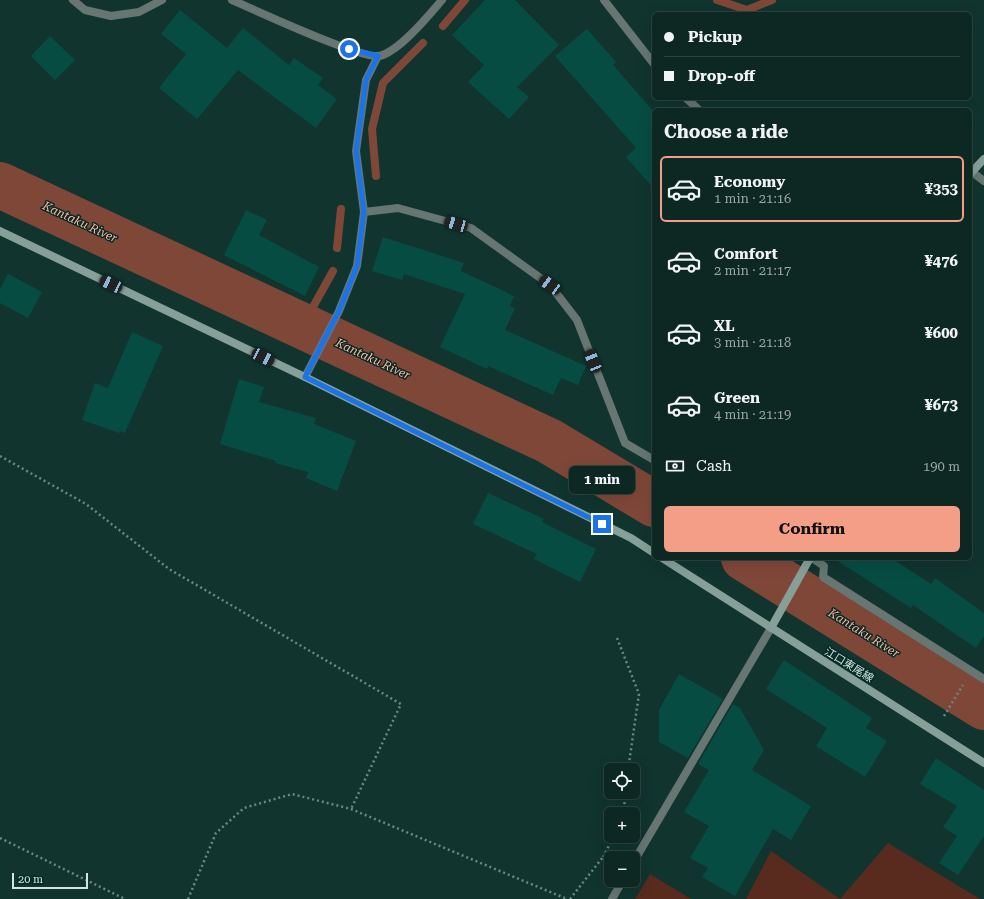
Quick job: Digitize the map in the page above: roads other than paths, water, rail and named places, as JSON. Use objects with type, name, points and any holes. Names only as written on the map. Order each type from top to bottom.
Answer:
[{"type":"street","points":[[73,0],[85,10],[111,16],[139,12],[162,0]]},
{"type":"street","points":[[232,0],[349,49],[378,56],[392,50],[420,26],[442,0]]},
{"type":"street","points":[[604,0],[652,61]]},
{"type":"street","points":[[305,377],[339,311],[357,266],[364,212],[356,151],[366,80],[378,56]]},
{"type":"street","points":[[688,100],[697,108]]},
{"type":"street","points":[[972,172],[984,160]]},
{"type":"street","points":[[972,174],[984,182]]},
{"type":"street","points":[[364,212],[398,208],[471,228],[550,285],[577,320],[625,443],[652,459]]},
{"type":"street","points":[[0,231],[305,377],[630,538],[652,552]]},
{"type":"street","name":"江口東尾線","points":[[665,560],[984,763]]},
{"type":"street","points":[[640,851],[810,560],[824,566],[823,577],[984,679]]},
{"type":"street","points":[[612,899],[619,887]]},
{"type":"waterway","points":[[443,26],[465,0]]},
{"type":"waterway","points":[[717,0],[747,10],[772,0]]},
{"type":"waterway","points":[[376,176],[372,129],[383,83],[423,43]]},
{"type":"waterway","name":"Kantaku River","points":[[0,185],[549,441],[652,503]]},
{"type":"waterway","points":[[337,248],[341,209]]},
{"type":"waterway","points":[[303,325],[333,271]]},
{"type":"waterway","name":"Kantaku River","points":[[747,560],[984,707]]}]
